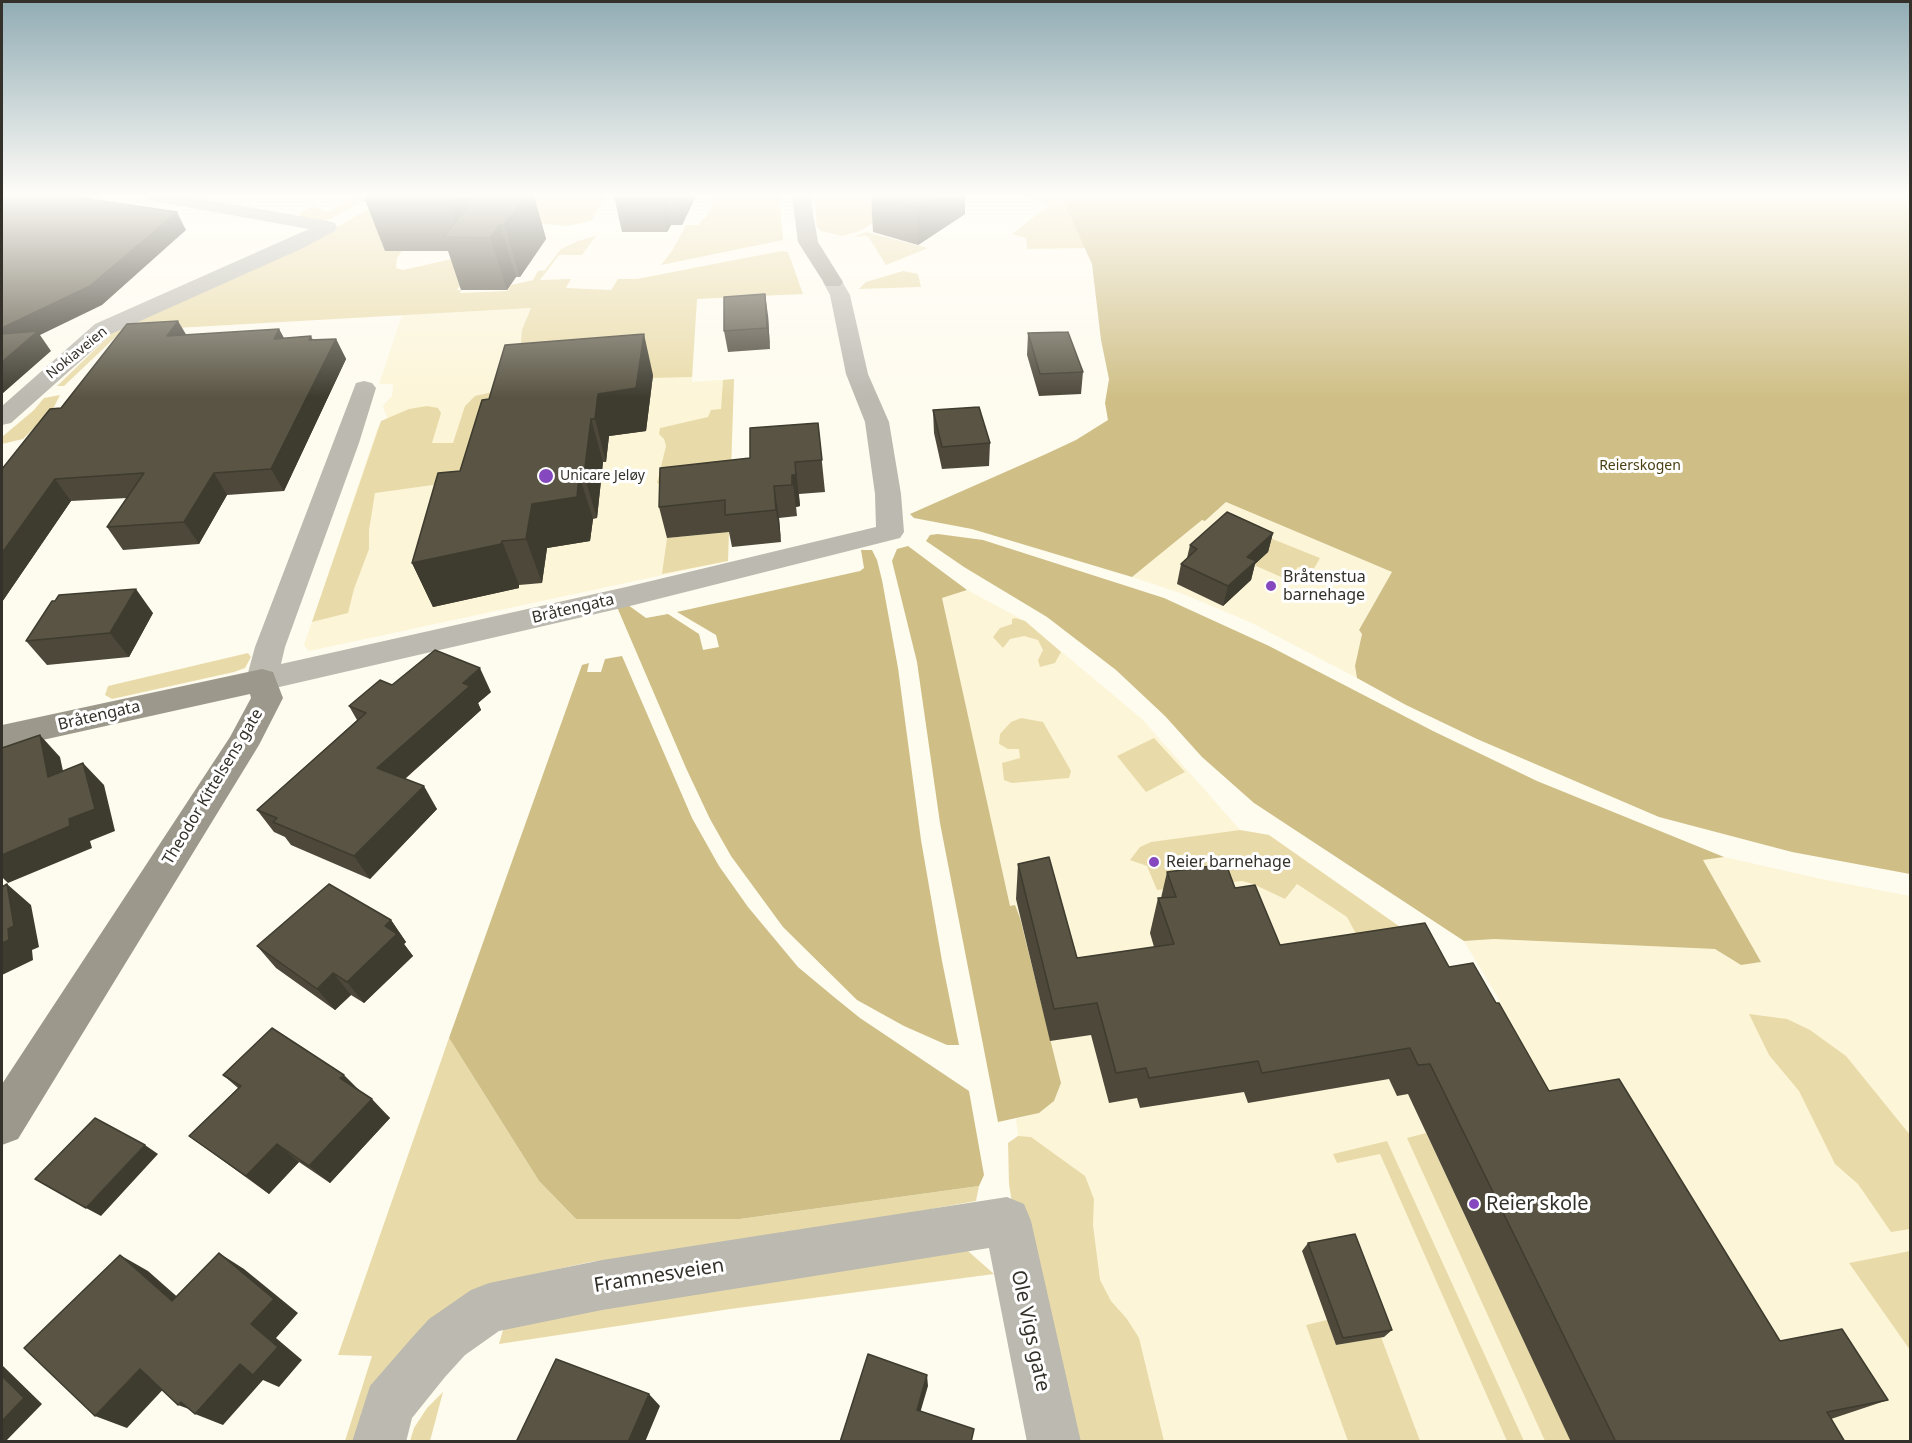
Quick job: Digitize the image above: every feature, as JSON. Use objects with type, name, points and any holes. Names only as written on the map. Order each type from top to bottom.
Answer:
[{"type":"street","name":"Nokiaveien","points":[[2,418],[103,329],[253,263]]},
{"type":"street","name":"Bråtengata","points":[[2,738],[626,597],[890,532],[888,494],[877,423],[857,374],[840,295],[821,263]]},
{"type":"street","name":"Theodor Kittelsens gate","points":[[2,1123],[242,745],[267,698],[262,680],[270,647],[347,443],[364,388]]},
{"type":"street","name":"Framnesveien","points":[[379,1442],[389,1405],[447,1337],[489,1308],[602,1285],[1007,1221]]},
{"type":"street","name":"Ole Vigs gate","points":[[1007,1221],[1054,1442]]},
{"type":"shaded area","points":[[260,263],[396,263],[396,268],[403,270],[432,263],[463,263],[472,270],[457,290],[461,290],[460,293],[507,291],[511,285],[533,280],[538,271],[545,270],[550,263],[553,263],[540,280],[571,279],[566,288],[611,290],[618,279],[637,279],[718,263],[792,263],[803,294],[697,299],[692,377],[652,378],[520,355],[522,330],[531,308],[122,331],[64,386],[57,386],[112,333]]},
{"type":"shaded area","points":[[903,271],[918,274],[921,287],[859,289],[866,282]]},
{"type":"shaded area","name":"Unicare Jeløy","points":[[697,299],[692,382],[734,379],[728,561],[309,651],[304,645],[378,427],[388,420],[383,406],[392,396],[393,384],[379,384],[402,315]]},
{"type":"shaded area","points":[[734,379],[728,561],[662,574],[667,538],[719,533],[657,483],[666,446],[659,434],[660,428],[708,417],[711,410],[721,409],[723,380]]},
{"type":"shaded area","points":[[506,389],[483,456],[440,484],[375,493],[369,530],[369,549],[348,613],[312,622],[381,421],[409,409],[427,406],[438,408],[441,413],[432,443],[453,443],[465,406],[475,396]]},
{"type":"shaded area","points":[[60,395],[53,409],[23,439],[2,444],[2,437],[34,410],[44,398]]},
{"type":"shaded area","name":"Bråtenstua barnehage","points":[[1226,502],[1392,572],[1359,630],[1362,634],[1355,666],[1357,678],[1252,623],[1183,594],[1132,577],[1202,520],[1206,521]]},
{"type":"shaded area","points":[[1260,534],[1320,558],[1312,572],[1298,567],[1288,580],[1231,555]]},
{"type":"shaded area","name":"Reier skole","points":[[967,590],[1025,621],[1143,720],[1240,830],[1269,835],[1433,950],[1456,970],[1477,1006],[1500,1001],[1464,941],[1494,939],[1715,949],[1741,965],[1760,962],[1703,860],[1724,857],[1910,896],[1910,1441],[1100,1441],[1018,1136],[1016,1119],[1039,1113],[1054,1101],[1061,1083],[1010,906],[941,597]]},
{"type":"shaded area","points":[[1012,619],[1025,621],[1061,652],[1055,663],[1040,667],[1038,660],[1043,650],[1038,640],[1024,636],[1010,639],[1003,648],[993,637],[1000,628],[1012,624]]},
{"type":"shaded area","points":[[248,653],[251,657],[245,668],[234,672],[112,699],[105,695],[108,686]]},
{"type":"shaded area","points":[[1021,718],[1043,722],[1071,771],[1069,778],[1012,783],[1004,780],[1002,763],[1020,758],[1019,749],[1008,749],[999,744],[1000,734],[1011,722]]},
{"type":"shaded area","points":[[1154,738],[1185,772],[1146,792],[1117,756]]},
{"type":"shaded area","points":[[1240,830],[1269,835],[1433,950],[1369,958],[1347,917],[1297,884],[1285,899],[1242,881],[1157,890],[1147,866],[1130,860],[1140,847],[1151,842]]},
{"type":"shaded area","points":[[1749,1014],[1787,1019],[1810,1030],[1846,1056],[1910,1135],[1910,1229],[1891,1232],[1858,1184],[1835,1164],[1799,1091],[1769,1055]]},
{"type":"shaded area","points":[[449,1038],[539,1181],[576,1219],[740,1219],[979,1186],[976,1201],[787,1235],[590,1262],[499,1282],[368,1441],[345,1441],[372,1356],[338,1355]]},
{"type":"shaded area","points":[[1426,1133],[1571,1441],[1545,1441],[1407,1138]]},
{"type":"shaded area","points":[[1018,1136],[1031,1137],[1085,1176],[1094,1199],[1093,1225],[1100,1280],[1111,1301],[1127,1319],[1139,1338],[1164,1441],[1075,1441],[1015,1222],[1009,1184],[1008,1143]]},
{"type":"shaded area","points":[[1387,1141],[1524,1441],[1507,1441],[1380,1154],[1337,1163],[1333,1154]]},
{"type":"shaded area","points":[[968,1251],[994,1274],[730,1309],[499,1344],[503,1330],[523,1317]]},
{"type":"shaded area","points":[[1910,1251],[1910,1350],[1849,1263]]},
{"type":"shaded area","points":[[1327,1320],[1336,1345],[1381,1337],[1420,1441],[1348,1441],[1306,1325]]},
{"type":"shaded area","points":[[443,1392],[430,1441],[410,1441],[414,1428],[427,1408]]},
{"type":"green space","name":"Reierskogen","points":[[1910,263],[1910,874],[1792,852],[1659,817],[1477,739],[1406,705],[1357,678],[1355,666],[1362,634],[1359,630],[1392,572],[1226,502],[1132,577],[972,529],[914,518],[910,514],[1076,440],[1108,420],[1105,403],[1109,379],[1101,340],[1092,264]]},
{"type":"green space","points":[[930,535],[983,540],[1164,598],[1269,646],[1433,731],[1537,781],[1724,857],[1703,860],[1761,962],[1741,965],[1715,949],[1494,939],[1464,941],[1254,803],[1202,757],[1165,716],[1116,670],[1047,617],[964,567],[926,541]]},
{"type":"green space","points":[[908,546],[967,590],[942,598],[1010,906],[1015,905],[1020,918],[1061,1083],[1054,1101],[1039,1113],[998,1122],[940,823],[917,662],[892,561],[897,549]]},
{"type":"green space","points":[[861,550],[872,550],[882,580],[898,668],[921,840],[959,1045],[947,1045],[904,1026],[857,1000],[783,927],[731,856],[710,819],[617,607],[628,605],[646,618],[668,614],[699,634],[703,650],[719,647],[716,635],[677,612],[860,571],[864,568]]},
{"type":"green space","points":[[622,656],[692,818],[719,866],[748,907],[798,967],[834,997],[860,1018],[969,1091],[984,1175],[979,1186],[740,1219],[576,1219],[539,1181],[449,1038],[582,665],[589,663],[587,672],[601,672],[605,659]]},
{"type":"building","points":[[2,263],[117,263],[90,286],[2,328]]},
{"type":"building","points":[[765,294],[767,328],[724,331],[724,297]]},
{"type":"building","points":[[178,321],[167,336],[279,329],[274,339],[311,336],[309,340],[336,339],[271,469],[214,473],[184,522],[107,527],[144,473],[55,479],[2,553],[2,469],[50,409],[61,408],[127,324]]},
{"type":"building","points":[[38,331],[2,362],[2,334]]},
{"type":"building","points":[[1068,332],[1083,372],[1040,374],[1028,333]]},
{"type":"building","points":[[644,334],[636,388],[598,394],[595,419],[591,419],[584,475],[579,475],[577,497],[532,504],[526,539],[502,541],[501,544],[412,563],[438,473],[460,471],[482,400],[489,399],[505,345]]},
{"type":"building","points":[[979,407],[990,443],[942,447],[933,410]]},
{"type":"building","points":[[818,423],[822,460],[795,462],[796,475],[792,475],[792,485],[774,486],[776,510],[725,515],[725,500],[659,507],[660,468],[750,458],[750,428]]},
{"type":"building","points":[[1227,512],[1273,533],[1247,557],[1256,561],[1228,586],[1181,564],[1197,549],[1190,545]]},
{"type":"building","points":[[136,589],[110,633],[26,641],[52,601],[55,601],[59,595]]},
{"type":"building","points":[[435,650],[480,668],[463,683],[470,686],[377,768],[424,786],[354,856],[273,822],[277,818],[257,810],[366,713],[349,706],[380,680],[392,685]]},
{"type":"building","points":[[40,735],[48,777],[83,763],[95,809],[69,819],[70,826],[2,855],[2,748]]},
{"type":"building","points":[[1049,857],[1077,958],[1174,944],[1158,898],[1176,897],[1167,872],[1226,864],[1235,888],[1255,885],[1280,945],[1425,923],[1449,967],[1473,963],[1496,1003],[1499,1003],[1549,1091],[1619,1079],[1780,1341],[1842,1329],[1888,1400],[1827,1412],[1845,1442],[1616,1442],[1430,1064],[1418,1065],[1410,1048],[1262,1073],[1258,1061],[1149,1078],[1146,1068],[1116,1073],[1097,1003],[1054,1009],[1018,864]]},
{"type":"building","points":[[7,884],[14,926],[8,929],[9,940],[2,943],[2,887]]},
{"type":"building","points":[[329,884],[391,920],[385,926],[397,934],[347,982],[333,973],[317,989],[257,946]]},
{"type":"building","points":[[272,1028],[344,1075],[340,1078],[372,1099],[309,1166],[277,1144],[246,1176],[189,1136],[241,1086],[223,1075]]},
{"type":"building","points":[[95,1118],[145,1145],[86,1208],[35,1179]]},
{"type":"building","points":[[1355,1234],[1392,1330],[1343,1338],[1308,1243]]},
{"type":"building","points":[[219,1253],[274,1299],[251,1324],[278,1347],[253,1375],[240,1364],[195,1414],[181,1402],[178,1405],[140,1369],[95,1416],[24,1348],[120,1255],[172,1301]]},
{"type":"building","points":[[868,1354],[927,1375],[917,1410],[974,1429],[971,1442],[840,1442]]},
{"type":"building","points":[[556,1359],[649,1394],[628,1442],[516,1442]]},
{"type":"building","points":[[2,1376],[24,1398],[2,1421]]},
{"type":"place","name":"Unicare Jeløy","points":[[546,476]]},
{"type":"place","name":"Bråtenstua barnehage","points":[[1271,586]]},
{"type":"place","name":"Reier barnehage","points":[[1154,862]]},
{"type":"place","name":"Reier skole","points":[[1474,1204]]}]
